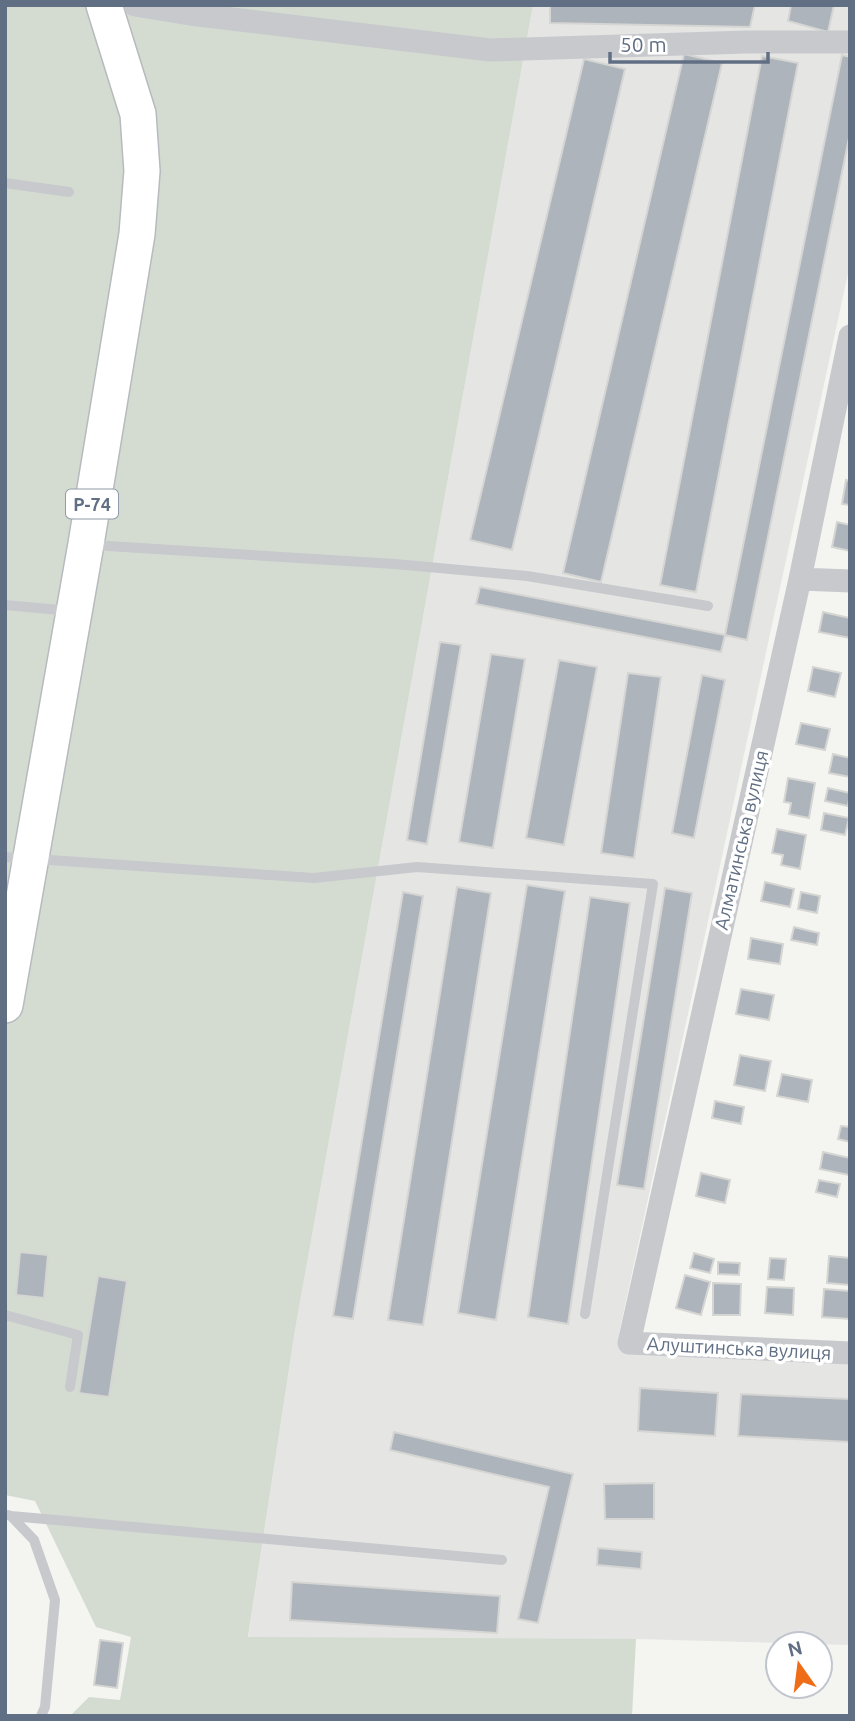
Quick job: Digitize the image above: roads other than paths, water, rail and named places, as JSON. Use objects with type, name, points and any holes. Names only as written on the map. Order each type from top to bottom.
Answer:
[{"type":"main road","name":"Р-74","points":[[5,1005],[18,858],[74,611],[137,234],[142,171],[138,114],[104,5]]},
{"type":"street","points":[[135,5],[177,13],[490,50],[746,42],[850,42]]},
{"type":"street","name":"Алматинська вулиця","points":[[629,1343],[800,579],[850,336]]},
{"type":"street","points":[[800,579],[850,582]]},
{"type":"street","name":"Алуштинська вулиця","points":[[629,1343],[850,1353]]},
{"type":"lane","points":[[5,183],[68,192]]},
{"type":"lane","points":[[86,544],[395,564],[514,575],[708,606]]},
{"type":"lane","points":[[5,605],[74,611]]},
{"type":"lane","points":[[18,858],[314,878],[417,867],[653,884],[585,1314]]},
{"type":"lane","points":[[5,1315],[78,1335],[70,1387]]},
{"type":"lane","points":[[8,1515],[502,1560]]},
{"type":"lane","points":[[8,1515],[34,1540],[55,1600],[46,1707],[41,1716]]}]
